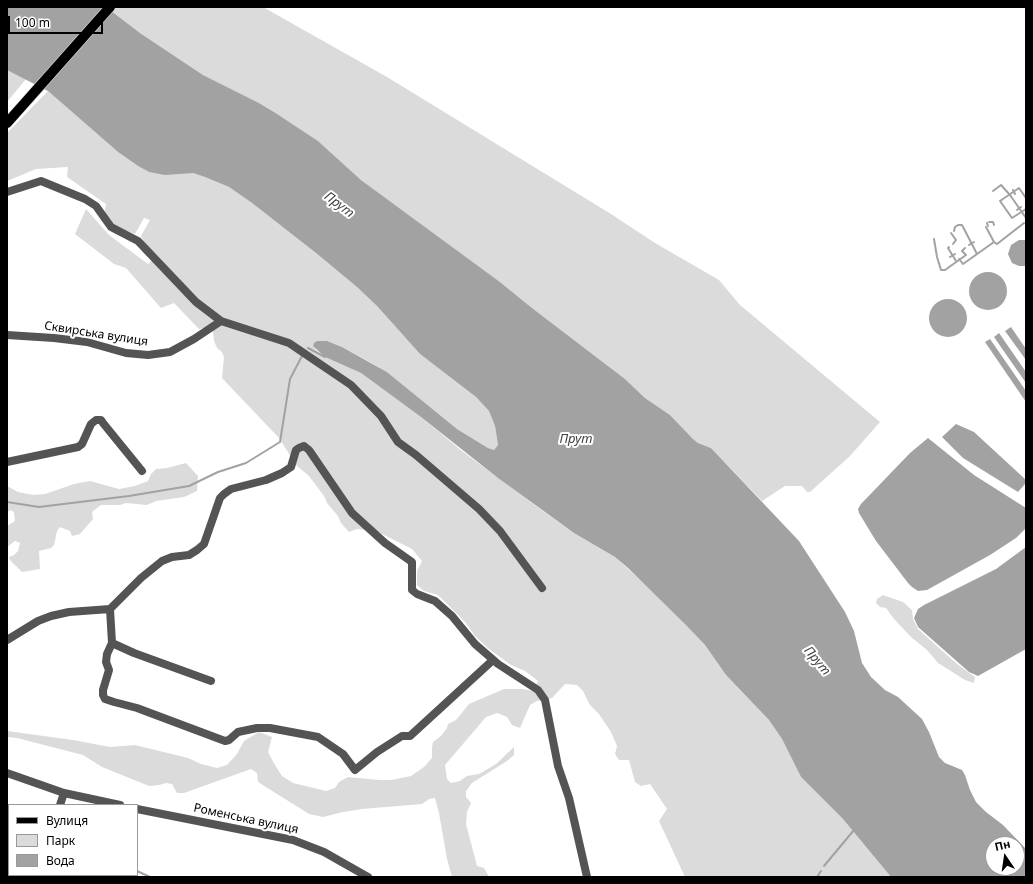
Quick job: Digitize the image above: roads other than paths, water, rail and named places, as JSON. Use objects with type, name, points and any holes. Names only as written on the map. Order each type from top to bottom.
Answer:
[{"type":"main road","points":[[7,123],[110,7]]},
{"type":"street","points":[[7,192],[41,181],[85,199],[96,206],[111,227],[138,241],[196,302],[221,321],[289,343],[351,385],[381,416],[398,442],[416,455],[479,509],[500,531],[542,588]]},
{"type":"street","name":"Сквирська вулиця","points":[[7,334],[87,342],[126,353],[148,355],[170,352],[194,339],[221,321]]},
{"type":"street","points":[[7,462],[78,447],[82,444],[91,424],[96,420],[104,423],[142,471]]},
{"type":"street","points":[[7,640],[38,621],[51,616],[70,612],[110,609],[141,578],[162,561],[172,557],[189,555],[204,544],[220,498],[224,494],[231,489],[266,480],[282,473],[290,467],[296,450],[304,446],[310,450],[352,513],[385,543],[412,562],[412,590],[417,594],[434,601],[452,616],[475,644],[493,660],[538,690],[545,700],[558,766],[570,798],[588,877]]},
{"type":"street","points":[[110,609],[112,643],[107,654],[106,662],[108,670],[102,695],[105,698],[151,713],[225,741],[229,740],[238,732],[257,728],[270,728],[318,737],[343,754],[355,770],[377,752],[402,736],[410,736],[493,660]]},
{"type":"street","points":[[112,643],[134,653],[211,681]]},
{"type":"street","points":[[7,773],[64,793],[115,804]]},
{"type":"street","points":[[60,804],[64,793]]},
{"type":"street","name":"Роменська вулиця","points":[[138,809],[293,840],[324,852],[368,877]]},
{"type":"water","name":"Прут","points":[[7,7],[106,7],[140,33],[203,75],[259,103],[318,141],[361,180],[500,282],[625,379],[645,398],[670,415],[693,439],[698,443],[711,448],[799,541],[845,612],[854,631],[862,663],[871,677],[885,690],[898,697],[922,719],[939,757],[945,763],[962,770],[976,802],[1014,836],[985,836],[985,876],[1025,876],[1025,848],[1026,877],[891,877],[843,819],[801,777],[782,739],[769,720],[726,675],[705,645],[628,568],[615,557],[574,533],[498,478],[421,417],[361,373],[325,357],[313,346],[317,341],[327,341],[342,347],[387,372],[457,429],[488,448],[494,450],[498,445],[495,426],[489,411],[476,397],[420,354],[377,306],[357,287],[252,203],[229,187],[193,173],[165,175],[149,172],[138,166],[118,152],[48,91],[7,70]]},
{"type":"water","points":[[1019,240],[1026,240],[1026,266],[1019,266],[1012,263],[1008,254],[1011,245]]},
{"type":"water","points":[[984,272],[992,272],[1002,277],[1006,284],[1006,298],[1002,305],[992,310],[984,310],[974,305],[972,302],[969,295],[969,287],[974,277],[977,275]]},
{"type":"water","points":[[944,299],[952,299],[962,304],[966,311],[966,325],[962,332],[952,337],[944,337],[934,332],[932,329],[929,322],[929,314],[934,304],[937,302]]},
{"type":"water","points":[[1011,327],[1026,349],[1026,360],[1005,331]]},
{"type":"water","points":[[999,333],[1026,372],[1026,383],[994,337]]},
{"type":"water","points":[[990,339],[1026,391],[1026,402],[985,342]]},
{"type":"water","points":[[956,424],[974,432],[1025,479],[1025,484],[1018,492],[963,458],[942,437]]},
{"type":"water","points":[[928,438],[974,475],[1026,508],[1026,528],[1016,538],[990,555],[927,590],[918,591],[908,583],[876,541],[858,509],[861,504],[910,453]]},
{"type":"water","points":[[1026,547],[1026,649],[978,676],[969,672],[918,627],[914,618],[918,609],[924,605],[996,569]]},
{"type":"waterway","points":[[993,191],[1001,185],[1026,218]]},
{"type":"waterway","points":[[1026,198],[1019,188],[1000,201],[1012,218],[1026,209]]},
{"type":"waterway","points":[[1013,190],[1015,194]]},
{"type":"waterway","points":[[1017,210],[1021,207]]},
{"type":"waterway","points":[[989,222],[993,222],[994,225]]},
{"type":"waterway","points":[[959,259],[963,264],[994,242],[997,244],[1024,223]]},
{"type":"waterway","points":[[954,231],[955,227],[962,225],[977,254]]},
{"type":"waterway","points":[[986,227],[994,242]]},
{"type":"waterway","points":[[951,233],[956,240],[953,244]]},
{"type":"waterway","points":[[934,239],[941,270],[945,270],[966,255],[962,251],[965,248]]},
{"type":"waterway","points":[[969,245],[974,242]]},
{"type":"waterway","points":[[949,247],[948,248],[956,261]]},
{"type":"waterway","points":[[950,257],[955,254]]},
{"type":"waterway","points":[[308,348],[325,357]]},
{"type":"waterway","points":[[7,502],[39,507],[129,496],[189,486],[218,472],[246,463],[280,442],[290,379],[302,356]]},
{"type":"waterway","points":[[824,866],[854,830]]},
{"type":"waterway","points":[[138,871],[150,877]]},
{"type":"waterway","points":[[817,877],[821,871]]}]
